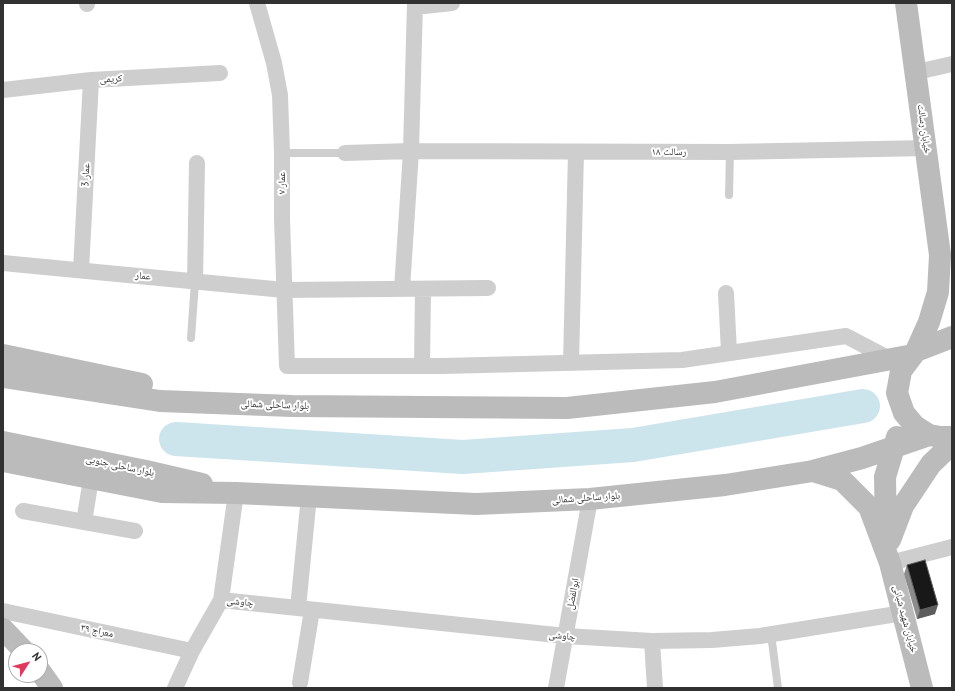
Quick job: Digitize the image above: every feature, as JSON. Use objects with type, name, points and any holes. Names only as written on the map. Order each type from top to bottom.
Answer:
[{"type":"main road","name":"خیابان رسالت","points":[[904,413],[897,393],[901,371],[915,353],[929,322],[938,292],[940,255],[917,72],[906,3]]},
{"type":"main road","name":"خیابان رسالت","points":[[940,255],[952,282]]},
{"type":"main road","name":"بلوار ساحلی شمالی","points":[[233,404],[292,406],[567,408],[715,392],[851,368],[888,358],[915,353],[952,337]]},
{"type":"main road","points":[[3,355],[233,404]]},
{"type":"main road","points":[[3,377],[160,400],[233,404]]},
{"type":"main road","points":[[904,413],[915,426],[929,435],[941,438],[952,437]]},
{"type":"main road","name":"خیابان شهید شبانی","points":[[888,556],[885,477],[904,413]]},
{"type":"main road","name":"بلوار ساحلی شمالی","points":[[236,493],[476,504],[590,499],[725,485],[813,471],[894,448],[929,435]]},
{"type":"main road","name":"بلوار ساحلی جنوبی","points":[[3,442],[146,471],[236,493]]},
{"type":"main road","points":[[888,556],[903,506],[931,464],[952,444]]},
{"type":"main road","points":[[3,461],[162,492],[236,493]]},
{"type":"main road","name":"خیابان شهید شبانی","points":[[813,471],[842,480],[869,507],[888,556],[904,613],[922,688]]},
{"type":"main road","points":[[3,629],[16,643]]},
{"type":"street","name":"عمار ۷","points":[[257,3],[278,78],[282,153],[284,290],[288,366],[422,366]]},
{"type":"street","points":[[402,289],[411,151],[415,5],[452,3]]},
{"type":"street","points":[[917,72],[952,64]]},
{"type":"street","name":"کریمی","points":[[3,90],[91,80],[220,74]]},
{"type":"street","name":"عمار 3","points":[[81,270],[91,80]]},
{"type":"street","name":"رسالت ۱۸","points":[[345,153],[411,151],[730,152],[927,148]]},
{"type":"street","points":[[571,363],[576,152]]},
{"type":"street","points":[[195,282],[197,163]]},
{"type":"street","name":"عمار","points":[[3,263],[284,290],[488,288]]},
{"type":"street","points":[[423,289],[422,366],[682,360],[846,336],[888,358]]},
{"type":"street","points":[[726,293],[729,352]]},
{"type":"street","points":[[84,522],[92,479]]},
{"type":"street","points":[[176,688],[192,651],[221,600],[236,493]]},
{"type":"street","points":[[300,684],[305,609],[309,496]]},
{"type":"street","name":"ابوالفضل","points":[[556,688],[590,499]]},
{"type":"street","points":[[23,511],[135,531]]},
{"type":"street","points":[[888,556],[952,547]]},
{"type":"street","name":"چاوشی","points":[[221,600],[566,636],[652,641],[712,640],[771,634],[904,613]]},
{"type":"street","name":"معراج ۳۹","points":[[3,611],[192,651]]},
{"type":"street","points":[[652,641],[655,688]]},
{"type":"lane","points":[[729,195],[730,152]]},
{"type":"lane","points":[[282,153],[345,153]]},
{"type":"lane","points":[[191,338],[195,282]]},
{"type":"lane","points":[[771,634],[778,688]]},
{"type":"building","points":[[925,560],[938,605],[920,610],[907,565]]},
{"type":"waterway","points":[[176,439],[463,457],[633,445],[863,406]]}]
